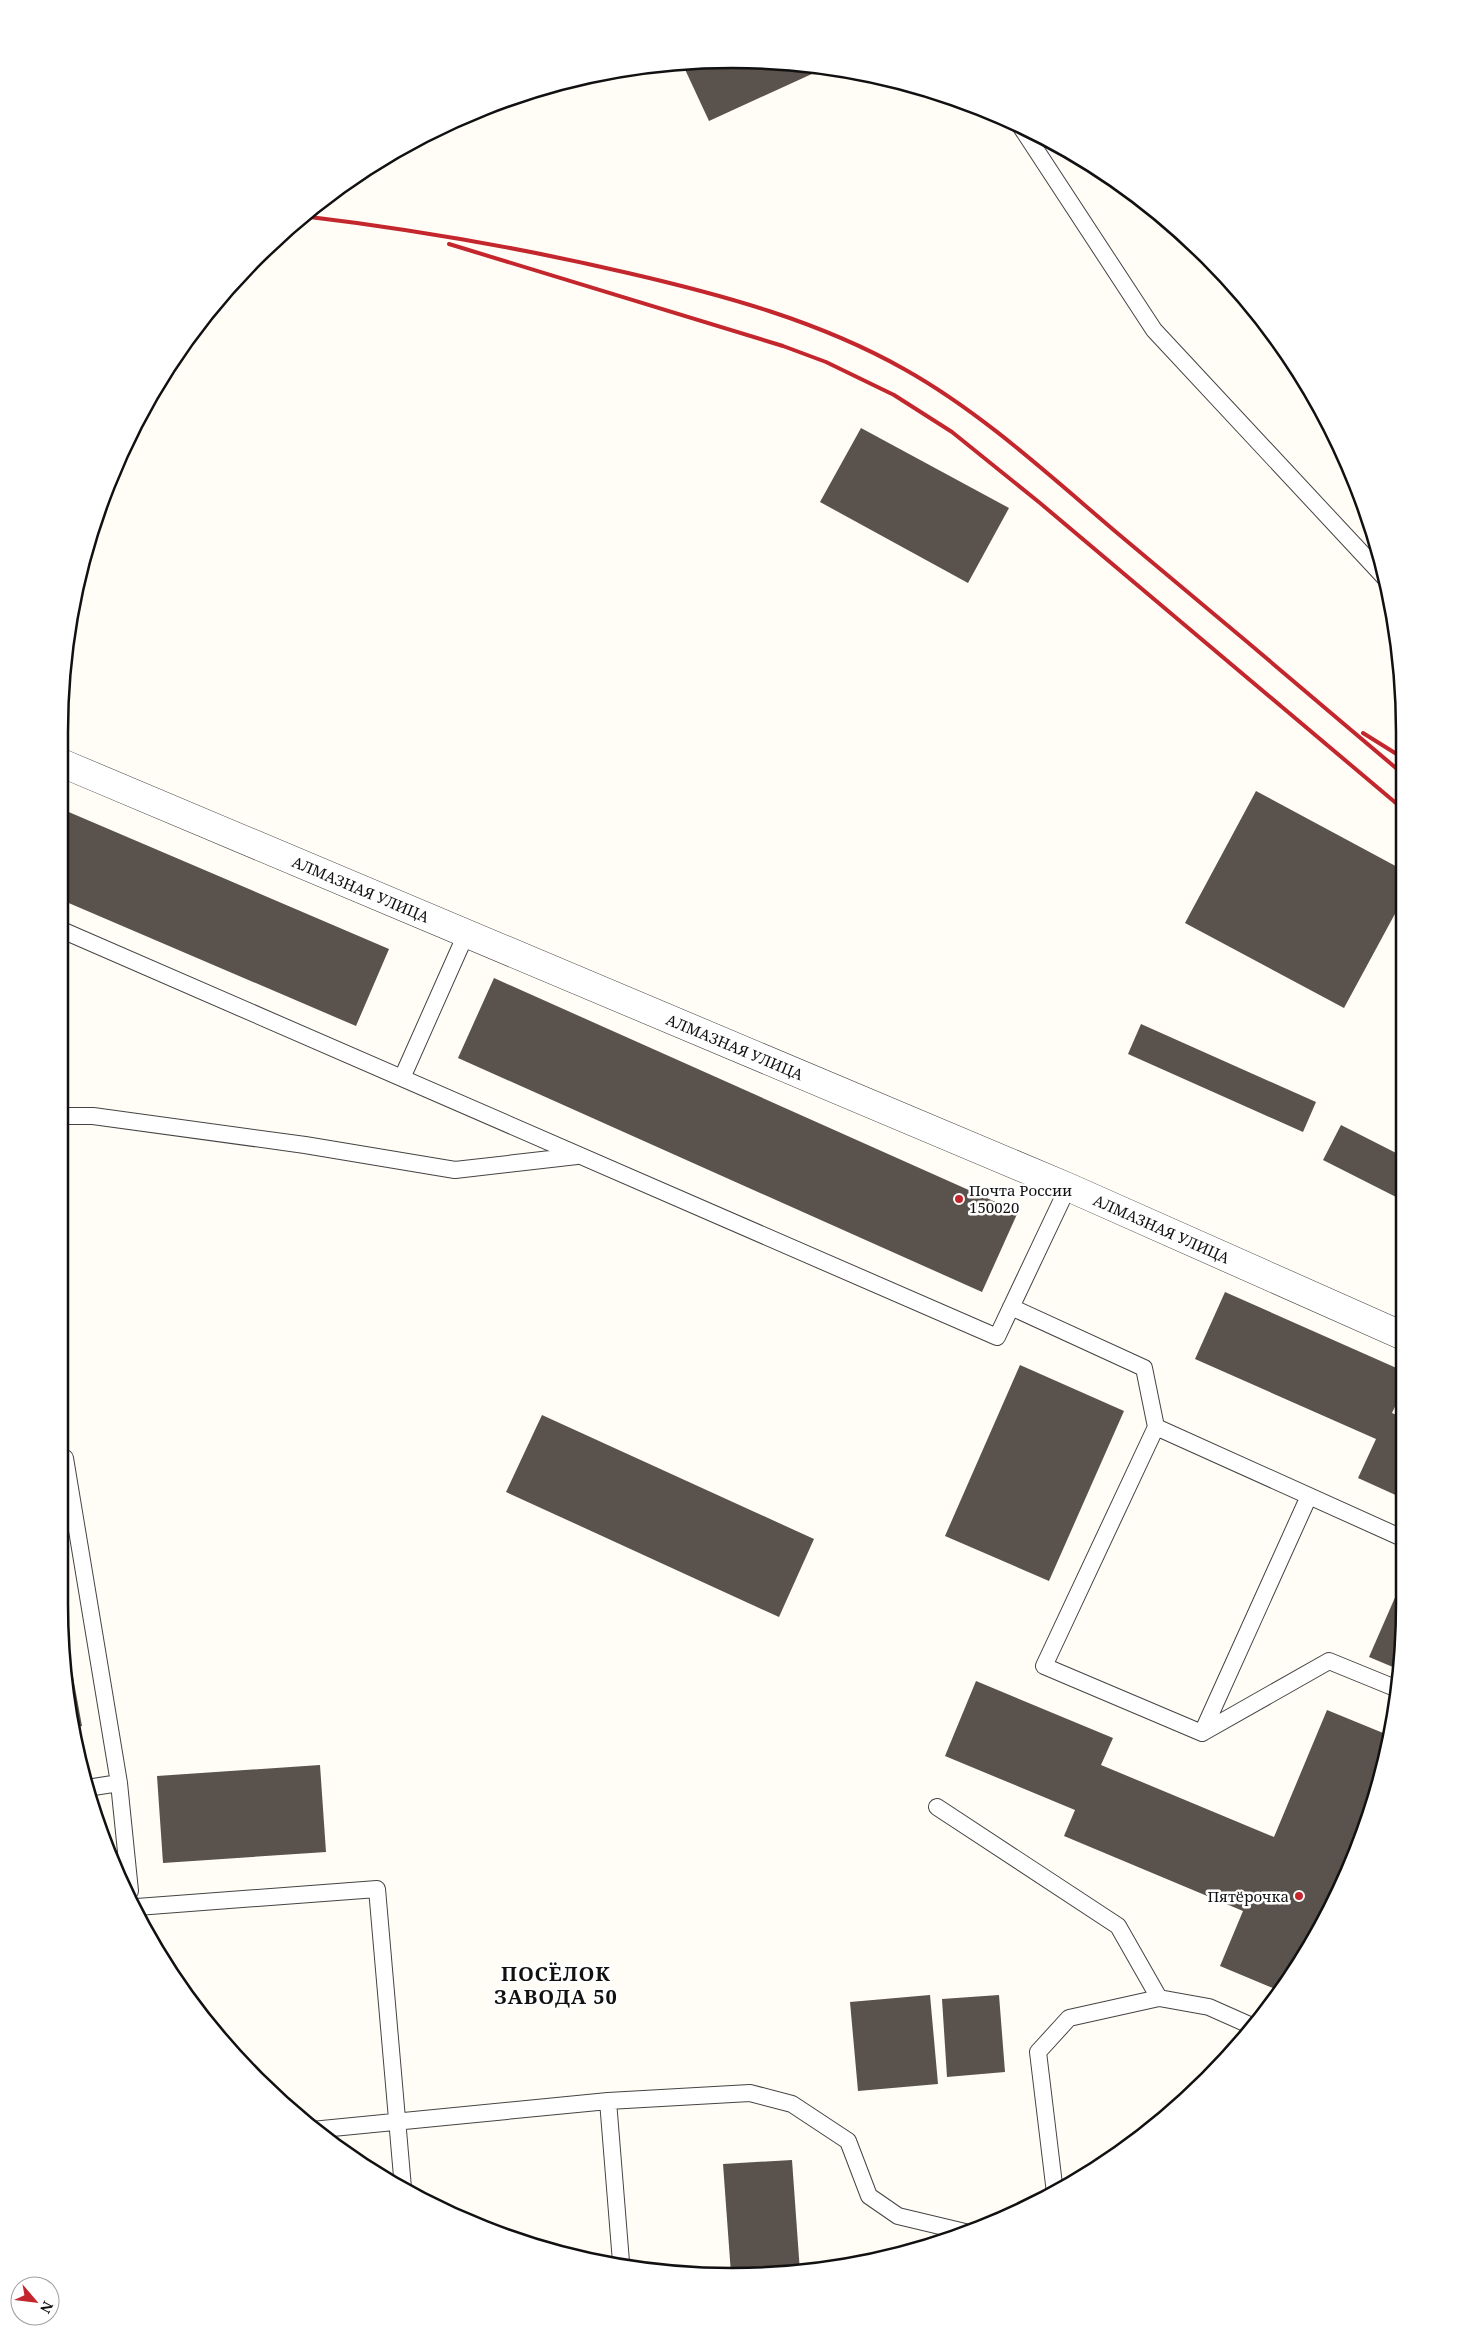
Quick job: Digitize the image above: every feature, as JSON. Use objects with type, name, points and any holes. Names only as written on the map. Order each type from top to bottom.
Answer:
[{"type":"street","name":"АЛМАЗНАЯ УЛИЦА","points":[[68,766],[1068,1187],[1396,1333]]},
{"type":"lane","points":[[1027,137],[1154,330],[1376,568]]},
{"type":"lane","points":[[68,933],[997,1337],[1068,1187]]},
{"type":"lane","points":[[402,1078],[466,934]]},
{"type":"lane","points":[[68,1116],[93,1116],[266,1140],[455,1170],[579,1155]]},
{"type":"lane","points":[[1011,1306],[1144,1368],[1156,1427],[1044,1666],[1202,1733]]},
{"type":"lane","points":[[1156,1427],[1396,1534]]},
{"type":"lane","points":[[68,1482],[119,1783],[129,1883]]},
{"type":"lane","points":[[1202,1733],[1309,1496]]},
{"type":"lane","points":[[1202,1733],[1328,1661],[1391,1687]]},
{"type":"lane","points":[[93,1787],[119,1783]]},
{"type":"lane","points":[[937,1807],[1118,1926],[1159,1998]]},
{"type":"lane","points":[[141,1907],[377,1889],[402,2180]]},
{"type":"lane","points":[[1054,2185],[1038,2052],[1069,2018],[1159,1998],[1209,2007],[1247,2024]]},
{"type":"lane","points":[[324,2129],[608,2101],[750,2093],[792,2104],[848,2142],[868,2196],[898,2216],[955,2230]]},
{"type":"lane","points":[[608,2101],[621,2259]]},
{"type":"building","points":[[685,69],[775,69],[815,73],[709,121]]},
{"type":"building","points":[[861,428],[1009,508],[968,583],[820,502]]},
{"type":"building","points":[[1256,791],[1396,866],[1396,912],[1344,1008],[1185,923]]},
{"type":"building","points":[[68,812],[389,949],[356,1026],[68,903]]},
{"type":"building","points":[[494,978],[1018,1212],[982,1292],[458,1058]]},
{"type":"building","points":[[1141,1024],[1316,1102],[1303,1132],[1128,1054]]},
{"type":"building","points":[[1341,1125],[1396,1153],[1396,1197],[1323,1160]]},
{"type":"building","points":[[1225,1292],[1396,1368],[1396,1405],[1392,1413],[1396,1415],[1396,1495],[1358,1478],[1376,1439],[1195,1359]]},
{"type":"building","points":[[1020,1365],[1124,1411],[1049,1581],[945,1536]]},
{"type":"building","points":[[542,1415],[814,1539],[779,1617],[506,1492]]},
{"type":"building","points":[[1396,1595],[1393,1667],[1369,1657]]},
{"type":"building","points":[[70,1663],[82,1726],[79,1727]]},
{"type":"building","points":[[976,1681],[1113,1738],[1101,1765],[1274,1837],[1327,1710],[1384,1733],[1361,1818],[1342,1867],[1328,1898],[1307,1936],[1274,1988],[1220,1966],[1243,1911],[1064,1836],[1075,1810],[945,1756]]},
{"type":"building","points":[[320,1765],[326,1852],[163,1863],[157,1776]]},
{"type":"building","points":[[930,1995],[938,2084],[858,2091],[850,2002]]},
{"type":"building","points":[[999,1995],[1005,2072],[947,2077],[942,1999]]},
{"type":"building","points":[[792,2160],[799,2265],[731,2268],[723,2164]]},
{"type":"railway","points":[[312,217],[466,240],[547,255],[664,281],[770,311],[804,323],[872,352],[932,386],[1014,445],[1396,768]]},
{"type":"railway","points":[[449,244],[783,346],[826,362],[894,395],[952,432],[1040,503],[1396,803]]},
{"type":"railway","points":[[1363,733],[1396,754]]},
{"type":"place","name":"Почта России 150020","points":[[959,1199]]},
{"type":"place","name":"Пятёрочка","points":[[1299,1896]]},
{"type":"district","name":"ПОСЁЛОК ЗАВОДА 50","points":[[556,1984]]}]
